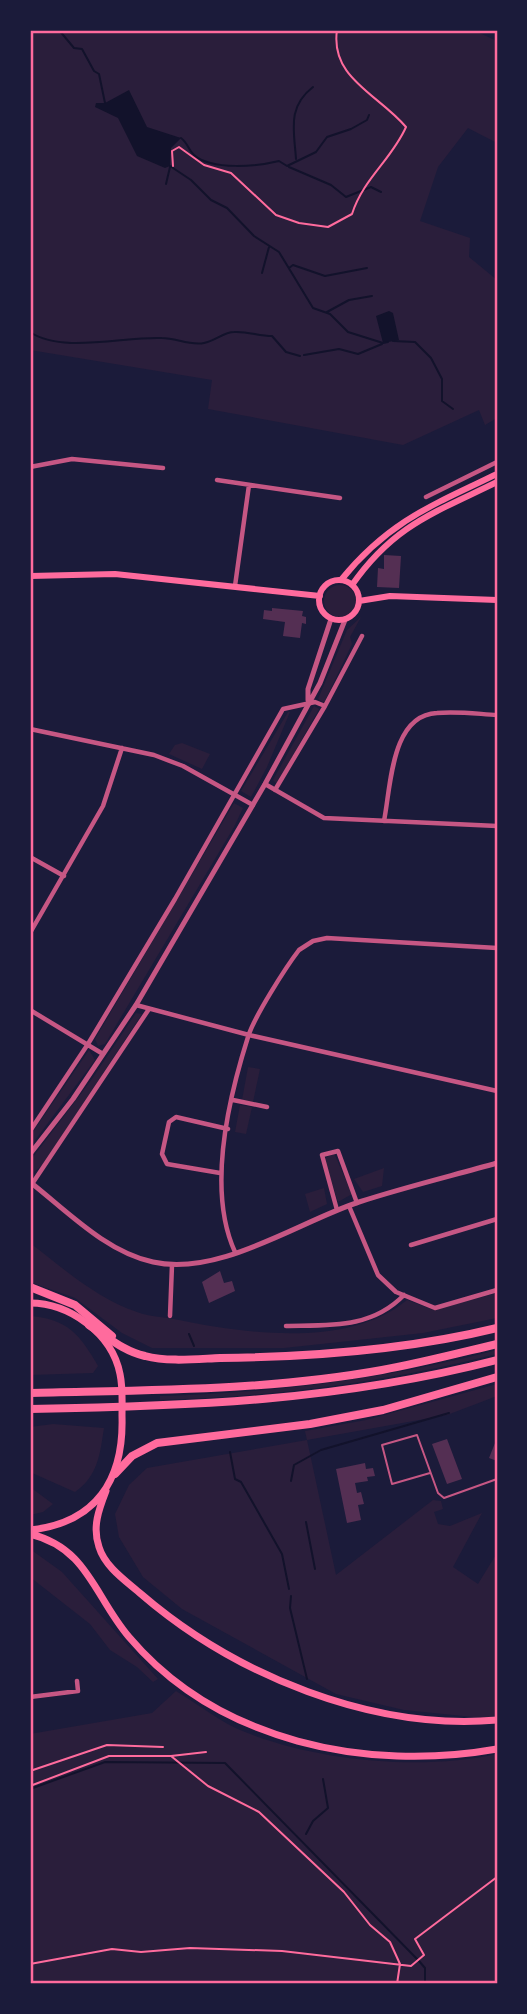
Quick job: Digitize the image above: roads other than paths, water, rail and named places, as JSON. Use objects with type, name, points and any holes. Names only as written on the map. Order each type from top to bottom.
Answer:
[{"type":"highway","points":[[30,1287],[75,1305],[131,1351]]},
{"type":"highway","points":[[32,1302],[65,1310],[115,1344],[146,1357],[182,1359],[331,1353],[427,1342],[497,1328]]},
{"type":"highway","points":[[89,1325],[114,1358],[120,1375],[122,1442],[115,1474]]},
{"type":"highway","points":[[30,1393],[244,1387],[354,1374],[429,1361],[497,1344]]},
{"type":"highway","points":[[30,1409],[159,1406],[331,1394],[433,1377],[497,1360]]},
{"type":"highway","points":[[497,1377],[383,1410],[323,1422],[157,1443],[132,1456],[115,1474],[98,1513],[96,1534],[99,1549],[107,1562],[162,1612],[232,1657],[307,1690],[353,1704],[437,1720],[464,1723],[497,1720]]},
{"type":"highway","points":[[30,1532],[77,1517],[106,1491]]},
{"type":"highway","points":[[30,1532],[60,1545],[79,1561],[117,1621],[162,1670],[195,1695],[244,1723],[268,1733],[390,1757],[445,1756],[497,1749]]},
{"type":"main road","points":[[341,580],[352,585],[359,601],[355,613],[345,620],[331,619],[321,607],[320,596],[326,585],[341,580],[361,555],[393,527],[497,474]]},
{"type":"main road","points":[[352,585],[382,547],[398,533],[497,482]]},
{"type":"main road","points":[[30,576],[115,574],[320,596]]},
{"type":"main road","points":[[359,601],[390,596],[497,600]]},
{"type":"street","points":[[30,467],[72,459],[163,468]]},
{"type":"street","points":[[426,497],[497,462]]},
{"type":"street","points":[[217,480],[340,498]]},
{"type":"street","points":[[235,586],[249,485]]},
{"type":"street","points":[[307,702],[308,689],[331,619]]},
{"type":"street","points":[[30,1154],[104,1055],[136,1005],[265,784],[307,702],[320,683],[345,620]]},
{"type":"street","points":[[275,790],[325,706],[360,638],[353,637]]},
{"type":"street","points":[[30,1131],[88,1044],[283,709],[307,702],[325,706]]},
{"type":"street","points":[[384,821],[400,745],[410,724],[423,715],[437,712],[497,715]]},
{"type":"street","points":[[30,729],[122,748],[183,766],[253,805]]},
{"type":"street","points":[[30,933],[103,806],[122,748]]},
{"type":"street","points":[[265,784],[324,818],[497,826]]},
{"type":"street","points":[[30,857],[64,876]]},
{"type":"street","points":[[235,1252],[222,1213],[220,1173],[233,1100],[248,1035],[295,955],[318,939],[497,948]]},
{"type":"street","points":[[136,1005],[248,1035],[497,1091]]},
{"type":"street","points":[[149,1009],[31,1183],[118,1249],[144,1260],[172,1265],[206,1262],[357,1203],[497,1164]]},
{"type":"street","points":[[30,1010],[104,1055]]},
{"type":"street","points":[[233,1100],[267,1107]]},
{"type":"street","points":[[220,1173],[167,1164],[162,1154],[169,1122],[176,1117],[228,1129]]},
{"type":"street","points":[[337,1210],[320,1157],[329,1152],[338,1150],[357,1203]]},
{"type":"street","points":[[349,1206],[378,1275],[388,1286],[435,1308],[497,1290]]},
{"type":"street","points":[[411,1245],[497,1219]]},
{"type":"street","points":[[170,1316],[172,1265]]},
{"type":"street","points":[[286,1326],[339,1324],[379,1315],[404,1295]]},
{"type":"street","points":[[30,1697],[78,1691],[77,1681]]},
{"type":"lane","points":[[430,1473],[392,1484],[382,1445],[417,1435],[438,1493],[444,1498],[497,1479]]},
{"type":"waterway","points":[[59,30],[74,48],[82,49],[94,71],[99,74],[105,103]]},
{"type":"waterway","points":[[296,159],[296,111],[299,103],[313,87]]},
{"type":"waterway","points":[[181,138],[194,155],[212,163],[248,166],[279,161],[287,166],[316,152],[327,137],[351,129],[367,120],[369,115]]},
{"type":"waterway","points":[[170,166],[191,180],[211,200],[227,208],[254,236],[279,252],[313,308],[330,314],[348,332],[383,343],[388,342]]},
{"type":"waterway","points":[[166,184],[170,167]]},
{"type":"waterway","points":[[289,167],[331,185],[346,197],[371,187],[381,192]]},
{"type":"waterway","points":[[262,273],[269,247]]},
{"type":"waterway","points":[[289,268],[293,265],[325,276],[367,268]]},
{"type":"waterway","points":[[327,312],[349,300],[372,296]]},
{"type":"waterway","points":[[30,332],[59,342],[162,338],[199,344],[230,332],[244,332],[272,336],[286,352],[300,356]]},
{"type":"waterway","points":[[393,341],[415,342],[431,358],[442,379],[442,401],[453,409]]},
{"type":"waterway","points":[[304,355],[339,349],[358,354],[382,344]]},
{"type":"waterway","points":[[189,1334],[194,1346]]},
{"type":"waterway","points":[[291,1481],[294,1465],[321,1450],[449,1413]]},
{"type":"waterway","points":[[230,1452],[235,1479],[241,1482],[282,1554],[289,1589]]},
{"type":"waterway","points":[[306,1522],[315,1569]]},
{"type":"waterway","points":[[291,1596],[290,1608],[307,1679]]},
{"type":"waterway","points":[[30,1789],[105,1762],[225,1763],[419,1961],[425,1968],[425,1984]]},
{"type":"waterway","points":[[306,1834],[313,1821],[328,1808],[323,1779]]}]
